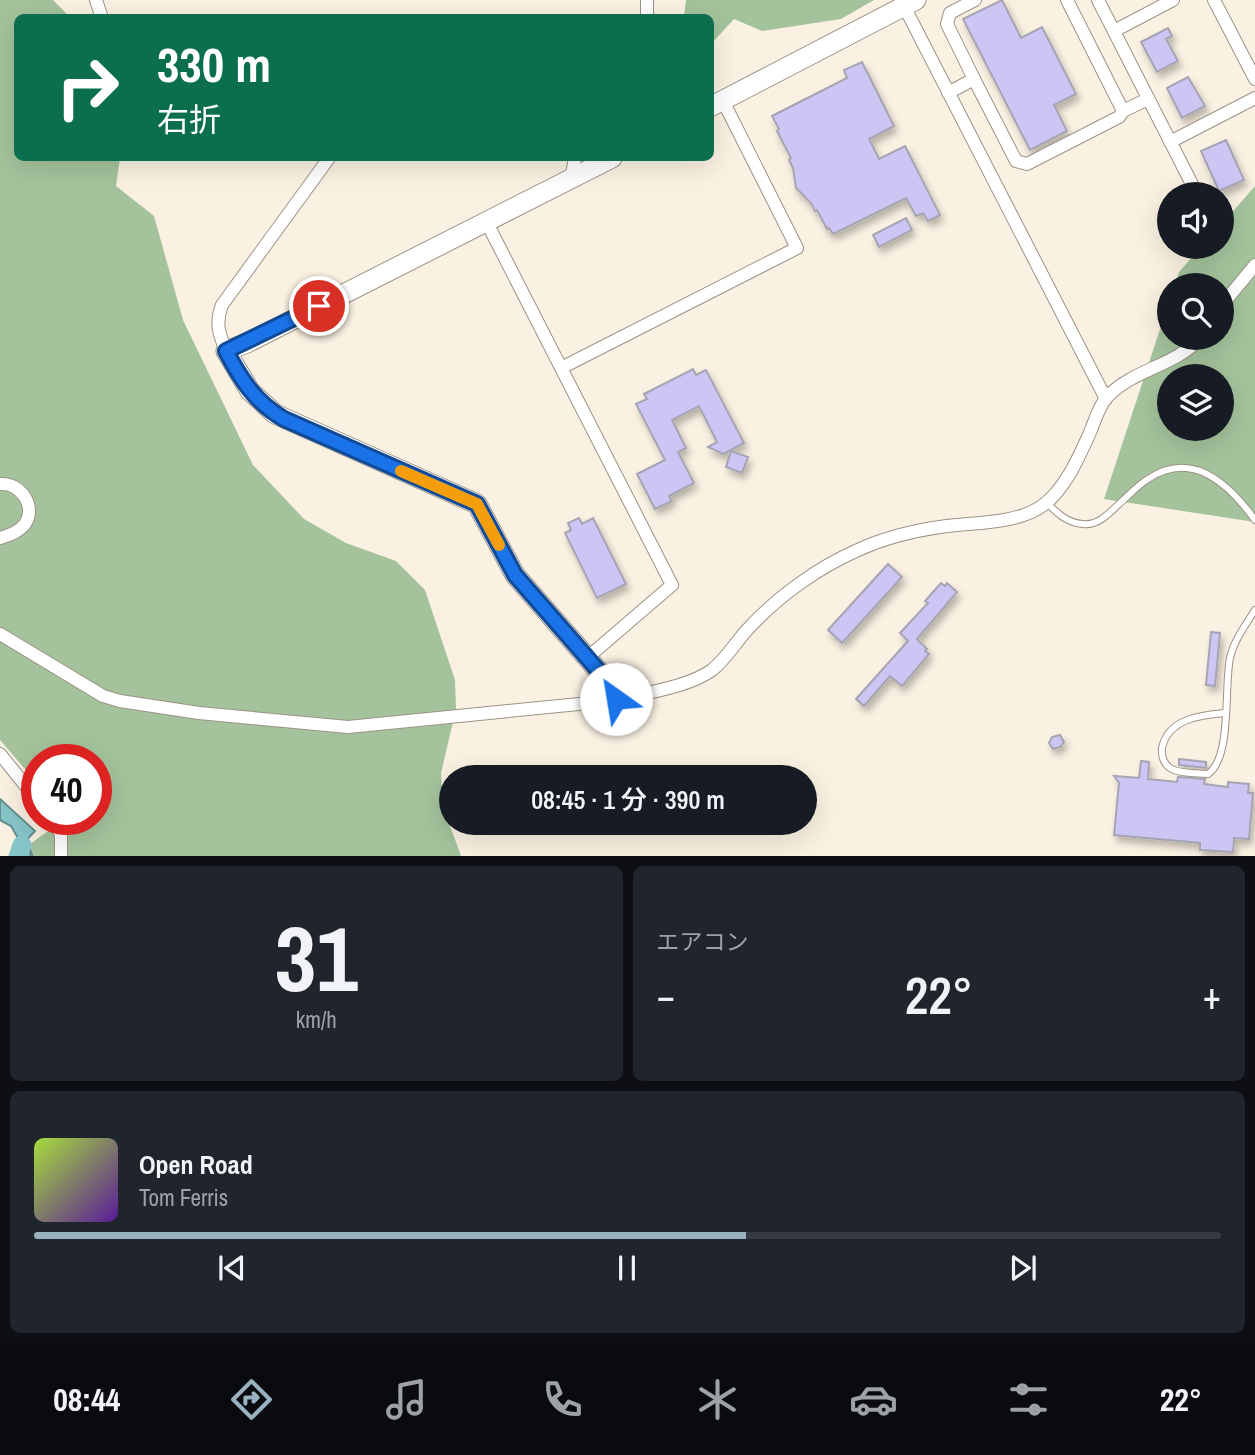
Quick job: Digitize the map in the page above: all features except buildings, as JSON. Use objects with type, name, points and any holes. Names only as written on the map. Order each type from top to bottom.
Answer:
[{"type":"street","points":[[975,0],[950,13],[947,24],[1016,161],[1027,164],[1149,99]]},
{"type":"street","points":[[1067,0],[1123,111]]},
{"type":"street","points":[[1098,0],[1190,182]]},
{"type":"street","points":[[1114,31],[1173,0]]},
{"type":"street","points":[[1214,0],[1255,79]]},
{"type":"street","points":[[561,368],[797,248],[717,104],[910,3],[948,93],[1106,399]]},
{"type":"street","points":[[948,93],[974,79]]},
{"type":"street","points":[[1170,142],[1255,98]]},
{"type":"street","points":[[327,161],[222,304],[217,328],[226,351],[250,391],[275,414],[477,504],[515,575],[610,684],[608,701]]},
{"type":"street","points":[[571,179],[574,161]]},
{"type":"street","points":[[226,351],[247,343],[606,161]]},
{"type":"street","points":[[486,221],[672,585],[587,658]]},
{"type":"street","points":[[1234,290],[1255,265]]},
{"type":"street","points":[[0,634],[103,696],[199,713],[348,727],[608,701],[706,674],[719,664],[746,631],[775,603],[824,567],[860,549],[918,531],[1016,518],[1030,513],[1046,503],[1076,464],[1106,399],[1137,374],[1178,356],[1185,350]]},
{"type":"street","points":[[0,484],[5,483],[19,489],[26,498],[28,515],[13,534],[0,538]]},
{"type":"street","points":[[0,754],[21,780]]},
{"type":"street","points":[[61,835],[61,856]]},
{"type":"lane","points":[[1046,503],[1065,519],[1084,525],[1101,520],[1148,478],[1167,470],[1192,468],[1216,477],[1241,501],[1255,520]]},
{"type":"lane","points":[[1225,713],[1200,715],[1171,729],[1164,739],[1161,753],[1165,763],[1172,770],[1208,774],[1215,769],[1220,760],[1225,713],[1230,659],[1236,639],[1255,610]]},
{"type":"green space","points":[[0,0],[53,0],[67,14],[14,14],[14,161],[120,161],[116,186],[154,216],[183,320],[253,465],[304,519],[346,543],[396,561],[425,590],[455,680],[456,709],[443,765],[439,765],[439,835],[453,835],[461,856],[13,856],[43,835],[112,835],[112,744],[21,744],[21,764],[0,740]]},
{"type":"green space","points":[[686,0],[874,0],[841,19],[762,31],[734,19],[714,41],[714,14],[684,14]]},
{"type":"green space","points":[[1255,186],[1255,522],[1104,499],[1157,338],[1157,350],[1234,350],[1234,273],[1179,272],[1190,259],[1234,259],[1234,210]]},
{"type":"water","points":[[0,799],[21,818],[21,835],[31,835],[22,845],[11,826],[0,820]]},
{"type":"waterway","points":[[26,840],[32,856]]},
{"type":"waterway","points":[[18,856],[22,845]]},
{"type":"slow traffic","points":[[401,471],[477,504],[499,545]]},
{"type":"route","points":[[319,306],[226,351],[250,391],[267,408],[284,419],[477,504],[510,569],[610,684],[616,699]]}]
